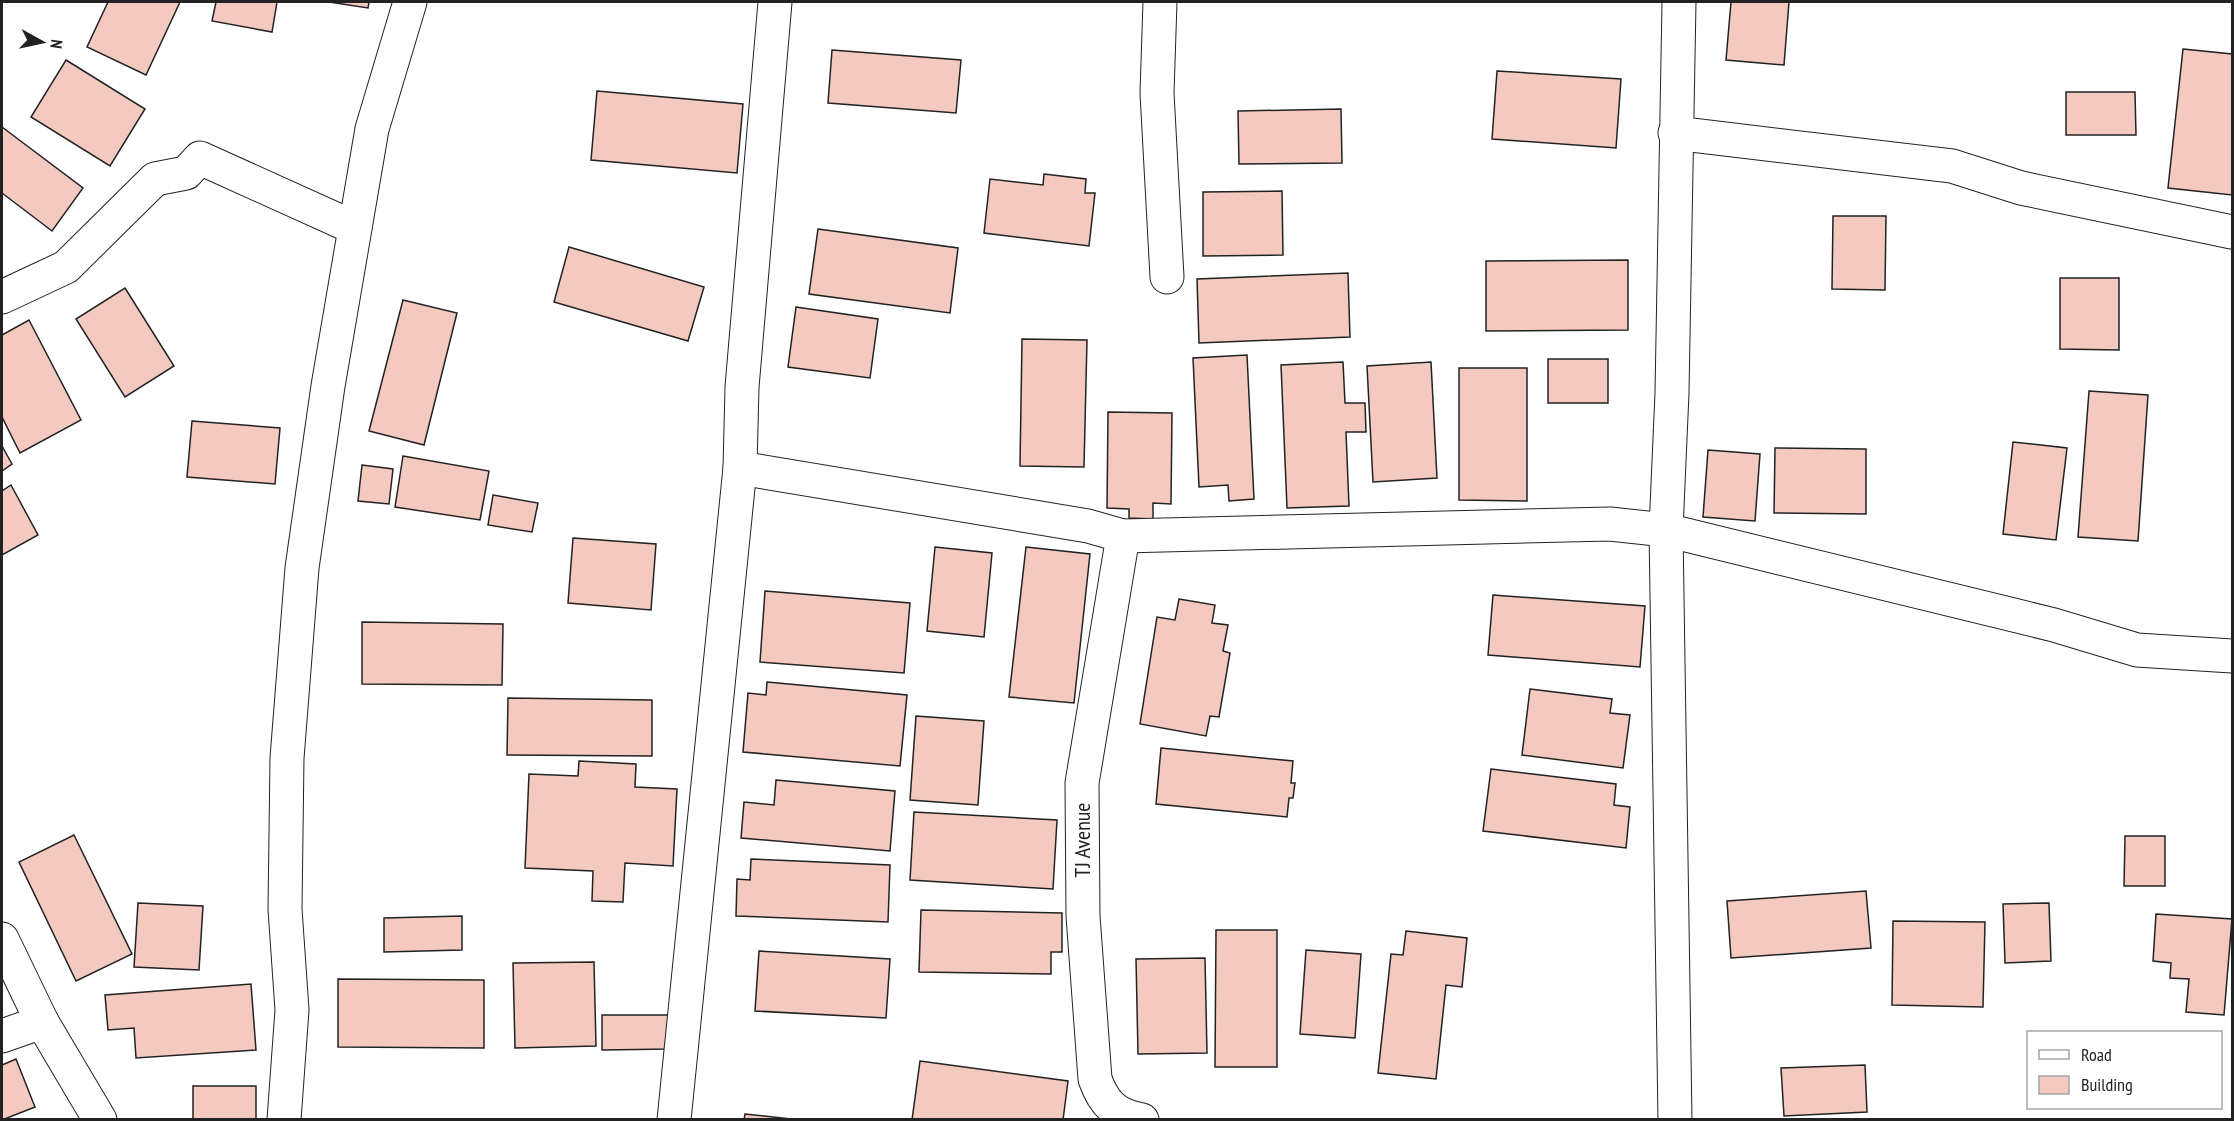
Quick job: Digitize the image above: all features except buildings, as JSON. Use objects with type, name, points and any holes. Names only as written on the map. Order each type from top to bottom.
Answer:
[{"type":"street","points":[[284,1119],[292,1010],[285,909],[287,758],[300,592],[328,386],[372,129],[410,2]]},
{"type":"street","points":[[674,1119],[740,468],[742,387],[775,2]]},
{"type":"street","points":[[1160,2],[1157,93],[1167,277]]},
{"type":"street","points":[[1675,1119],[1666,530],[1672,393],[1679,2]]},
{"type":"street","points":[[1675,133],[1952,166],[2021,188],[2232,232]]},
{"type":"street","points":[[2,297],[66,267],[155,179],[186,172],[200,158],[355,228]]},
{"type":"street","points":[[740,468],[1088,526],[1123,536],[1610,524],[1666,530],[2054,625],[2137,650],[2232,656]]},
{"type":"street","name":"TJ Avenue","points":[[1123,536],[1082,783],[1083,916],[1095,1079],[1109,1114],[1142,1119]]},
{"type":"street","points":[[2,939],[42,1022],[100,1119]]},
{"type":"street","points":[[2,1036],[42,1022]]}]
